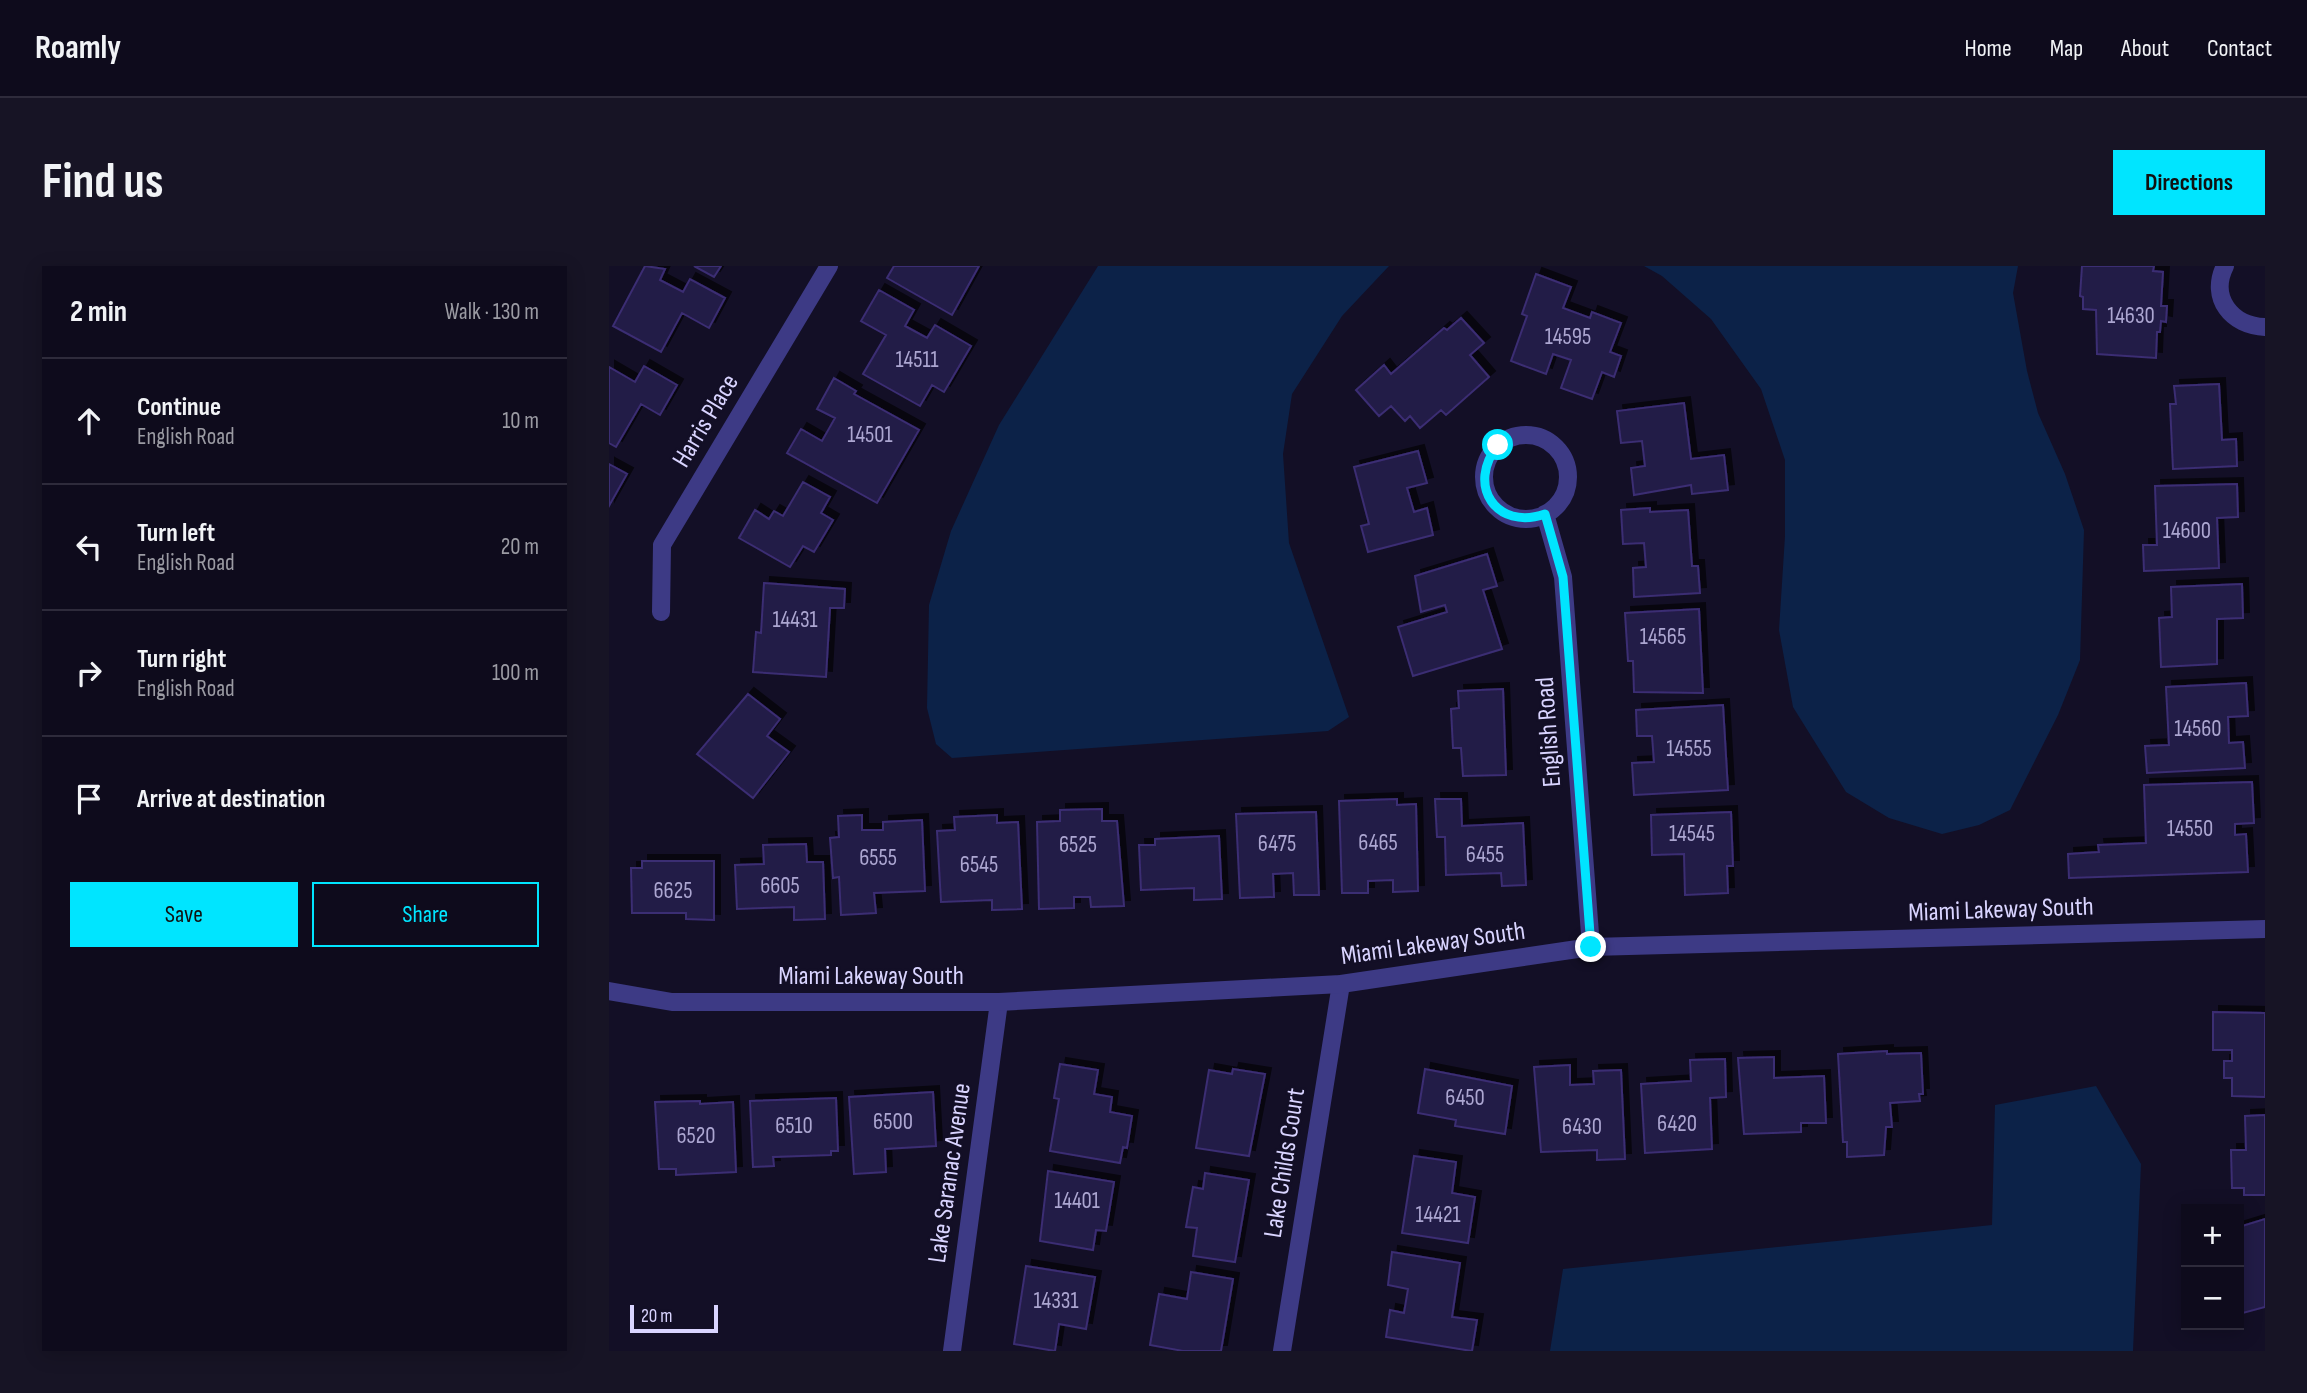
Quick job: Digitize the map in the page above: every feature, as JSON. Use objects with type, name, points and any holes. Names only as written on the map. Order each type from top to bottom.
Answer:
[{"type":"street","name":"Harris Place","points":[[661,612],[661,545],[829,266]]},
{"type":"street","points":[[2225,266],[2219,288],[2228,312],[2238,321],[2265,327]]},
{"type":"street","points":[[1523,435],[1549,442],[1560,452],[1568,480],[1565,494],[1545,514],[1532,519],[1506,514],[1488,494],[1485,468],[1498,445],[1510,438],[1523,435]]},
{"type":"street","name":"English Road","points":[[1545,514],[1563,577],[1591,947]]},
{"type":"street","name":"Miami Lakeway South","points":[[609,991],[672,1002],[999,1002],[1341,984],[1591,947],[2265,929]]},
{"type":"street","name":"Lake Childs Court","points":[[1282,1351],[1341,984]]},
{"type":"street","name":"Lake Saranac Avenue","points":[[952,1351],[999,1002]]},
{"type":"water","points":[[1098,266],[1389,266],[1342,316],[1292,394],[1283,454],[1289,543],[1349,717],[1328,731],[952,758],[936,744],[927,708],[929,605],[951,531],[999,425]]},
{"type":"water","points":[[1644,266],[2018,266],[2013,293],[2027,371],[2038,413],[2065,474],[2084,530],[2080,660],[2058,715],[2010,810],[1979,825],[1942,834],[1889,818],[1846,792],[1793,707],[1779,630],[1785,536],[1785,460],[1761,389],[1711,319],[1662,276]]},
{"type":"water","points":[[2096,1086],[2141,1164],[2133,1351],[1550,1351],[1563,1269],[1992,1225],[1995,1105]]},
{"type":"building","points":[[645,266],[665,269],[660,280],[683,292],[690,279],[725,298],[709,328],[682,313],[661,352],[613,326]]},
{"type":"building","points":[[694,266],[721,266],[714,277]]},
{"type":"building","points":[[894,266],[979,266],[952,315],[887,278]]},
{"type":"building","points":[[2082,266],[2154,266],[2153,271],[2163,272],[2161,306],[2167,306],[2166,322],[2161,321],[2160,332],[2157,332],[2156,358],[2097,354],[2096,310],[2083,309],[2083,297],[2080,296]]},
{"type":"building","points":[[1536,274],[1571,287],[1563,308],[1590,318],[1592,312],[1621,323],[1610,352],[1621,356],[1614,377],[1602,372],[1592,399],[1561,388],[1571,360],[1553,354],[1546,374],[1511,361],[1527,316],[1522,314]]},
{"type":"building","points":[[879,290],[914,310],[905,326],[927,338],[935,325],[971,346],[944,392],[932,385],[920,406],[863,374],[886,335],[861,321]]},
{"type":"building","points":[[1461,318],[1484,343],[1470,355],[1489,377],[1446,415],[1441,410],[1420,428],[1410,416],[1405,421],[1391,406],[1379,416],[1356,390],[1384,365],[1391,374],[1444,328],[1447,330]]},
{"type":"building","points":[[644,366],[677,385],[660,415],[641,404],[616,447],[609,443],[609,367],[635,382]]},
{"type":"building","points":[[834,378],[856,391],[854,394],[919,430],[877,503],[787,453],[801,429],[822,441],[835,418],[817,409]]},
{"type":"building","points":[[2219,384],[2222,440],[2236,439],[2237,466],[2173,469],[2170,404],[2176,404],[2174,386]]},
{"type":"building","points":[[1684,403],[1691,459],[1724,455],[1728,490],[1692,494],[1691,485],[1634,495],[1631,468],[1645,466],[1642,441],[1621,443],[1617,411]]},
{"type":"building","points":[[1418,451],[1427,483],[1407,488],[1414,512],[1427,508],[1433,535],[1368,552],[1361,526],[1369,524],[1354,467]]},
{"type":"building","points":[[609,464],[627,474],[609,506]]},
{"type":"building","points":[[803,482],[830,497],[821,513],[833,520],[814,552],[803,546],[790,567],[739,538],[755,510],[769,519],[774,511],[783,516]]},
{"type":"building","points":[[2237,484],[2238,517],[2217,518],[2219,568],[2144,571],[2143,545],[2157,545],[2155,486]]},
{"type":"building","points":[[1650,508],[1650,512],[1688,510],[1692,566],[1698,566],[1700,593],[1634,597],[1633,568],[1646,567],[1644,543],[1623,544],[1621,510]]},
{"type":"building","points":[[1487,554],[1497,586],[1483,590],[1502,649],[1413,676],[1398,627],[1447,612],[1445,605],[1421,612],[1415,576]]},
{"type":"building","points":[[764,583],[845,589],[844,608],[830,608],[826,677],[753,672],[756,632],[761,633]]},
{"type":"building","points":[[2242,584],[2243,618],[2217,619],[2217,664],[2161,667],[2159,618],[2172,617],[2171,587]]},
{"type":"building","points":[[1699,609],[1703,693],[1634,692],[1633,661],[1628,661],[1625,613]]},
{"type":"building","points":[[2246,683],[2248,716],[2228,717],[2229,743],[2243,742],[2245,768],[2147,773],[2145,746],[2169,745],[2166,687]]},
{"type":"building","points":[[1503,689],[1506,775],[1463,776],[1461,748],[1453,748],[1451,709],[1459,708],[1458,691]]},
{"type":"building","points":[[748,694],[780,719],[767,736],[789,752],[753,798],[697,754]]},
{"type":"building","points":[[1723,705],[1728,790],[1634,795],[1632,763],[1654,762],[1652,736],[1637,736],[1636,710]]},
{"type":"building","points":[[2252,782],[2254,823],[2235,824],[2235,835],[2246,834],[2248,872],[2069,878],[2068,854],[2099,852],[2098,845],[2146,843],[2144,785]]},
{"type":"building","points":[[1397,799],[1397,805],[1416,804],[1418,891],[1393,892],[1393,880],[1368,881],[1368,893],[1342,893],[1339,801]]},
{"type":"building","points":[[1435,799],[1461,799],[1462,826],[1523,823],[1526,885],[1502,886],[1501,873],[1446,875],[1445,837],[1437,837]]},
{"type":"building","points":[[1102,809],[1102,821],[1117,821],[1124,906],[1091,907],[1090,897],[1074,897],[1074,908],[1039,909],[1037,822],[1060,821],[1060,810]]},
{"type":"building","points":[[1316,812],[1319,895],[1294,895],[1293,873],[1273,874],[1274,897],[1240,898],[1236,814]]},
{"type":"building","points":[[1731,812],[1733,866],[1727,866],[1728,893],[1685,895],[1684,854],[1652,855],[1651,815]]},
{"type":"building","points":[[862,815],[862,830],[883,830],[883,822],[922,820],[925,891],[874,893],[876,913],[841,915],[839,877],[833,878],[830,838],[839,837],[838,816]]},
{"type":"building","points":[[997,815],[997,823],[1018,822],[1022,909],[992,910],[992,900],[941,902],[937,831],[955,830],[954,817]]},
{"type":"building","points":[[1219,836],[1222,899],[1194,900],[1194,888],[1141,890],[1139,845],[1155,845],[1155,839]]},
{"type":"building","points":[[806,844],[807,862],[823,862],[825,919],[794,920],[794,907],[737,909],[735,865],[764,864],[763,845]]},
{"type":"building","points":[[642,861],[714,861],[714,920],[686,919],[686,913],[632,913],[631,868],[642,868]]},
{"type":"building","points":[[2213,1012],[2265,1013],[2265,1097],[2232,1096],[2232,1078],[2224,1078],[2224,1061],[2232,1061],[2232,1050],[2213,1050]]},
{"type":"building","points":[[1887,1051],[1887,1054],[1921,1053],[1923,1094],[1919,1094],[1920,1101],[1890,1103],[1892,1127],[1886,1127],[1884,1155],[1847,1157],[1847,1142],[1843,1142],[1838,1054]]},
{"type":"building","points":[[1774,1057],[1774,1078],[1824,1076],[1826,1123],[1801,1123],[1801,1132],[1744,1134],[1738,1058]]},
{"type":"building","points":[[1725,1059],[1726,1097],[1710,1098],[1712,1149],[1645,1153],[1641,1084],[1691,1081],[1690,1060]]},
{"type":"building","points":[[1060,1064],[1098,1070],[1094,1094],[1112,1097],[1110,1112],[1132,1116],[1127,1148],[1123,1147],[1120,1163],[1050,1151],[1059,1099],[1054,1098]]},
{"type":"building","points":[[1570,1065],[1570,1085],[1594,1084],[1593,1071],[1621,1070],[1625,1159],[1597,1160],[1597,1150],[1541,1152],[1534,1067]]},
{"type":"building","points":[[1233,1069],[1265,1074],[1249,1156],[1196,1148],[1209,1070],[1232,1074]]},
{"type":"building","points":[[1425,1069],[1512,1086],[1505,1134],[1455,1126],[1456,1120],[1418,1113]]},
{"type":"building","points":[[933,1092],[936,1146],[885,1149],[886,1172],[854,1174],[849,1097]]},
{"type":"building","points":[[836,1098],[838,1151],[831,1151],[831,1155],[773,1157],[774,1166],[753,1167],[750,1101]]},
{"type":"building","points":[[700,1101],[700,1104],[733,1102],[736,1172],[676,1175],[676,1169],[659,1169],[655,1102]]},
{"type":"building","points":[[2265,1115],[2265,1195],[2244,1195],[2244,1188],[2232,1188],[2231,1150],[2246,1150],[2245,1116]]},
{"type":"building","points":[[1414,1156],[1456,1162],[1452,1193],[1475,1197],[1468,1243],[1402,1233]]},
{"type":"building","points":[[1048,1171],[1114,1182],[1106,1231],[1096,1230],[1093,1250],[1040,1241]]},
{"type":"building","points":[[1205,1173],[1249,1180],[1235,1262],[1193,1256],[1197,1228],[1186,1227],[1193,1187],[1203,1189]]},
{"type":"building","points":[[2265,1219],[2265,1307],[2244,1313],[2244,1267],[2244,1225]]},
{"type":"building","points":[[1392,1252],[1460,1263],[1452,1317],[1477,1320],[1472,1351],[1386,1337],[1390,1310],[1404,1313],[1408,1289],[1388,1285]]},
{"type":"building","points":[[1026,1266],[1095,1277],[1086,1329],[1059,1324],[1055,1351],[1014,1344]]},
{"type":"building","points":[[1191,1272],[1233,1279],[1221,1351],[1183,1351],[1150,1345],[1159,1294],[1187,1299]]},
{"type":"route","points":[[1498,445],[1485,468],[1484,482],[1488,494],[1495,506],[1519,519],[1532,519],[1545,514],[1563,577],[1591,947]]}]
